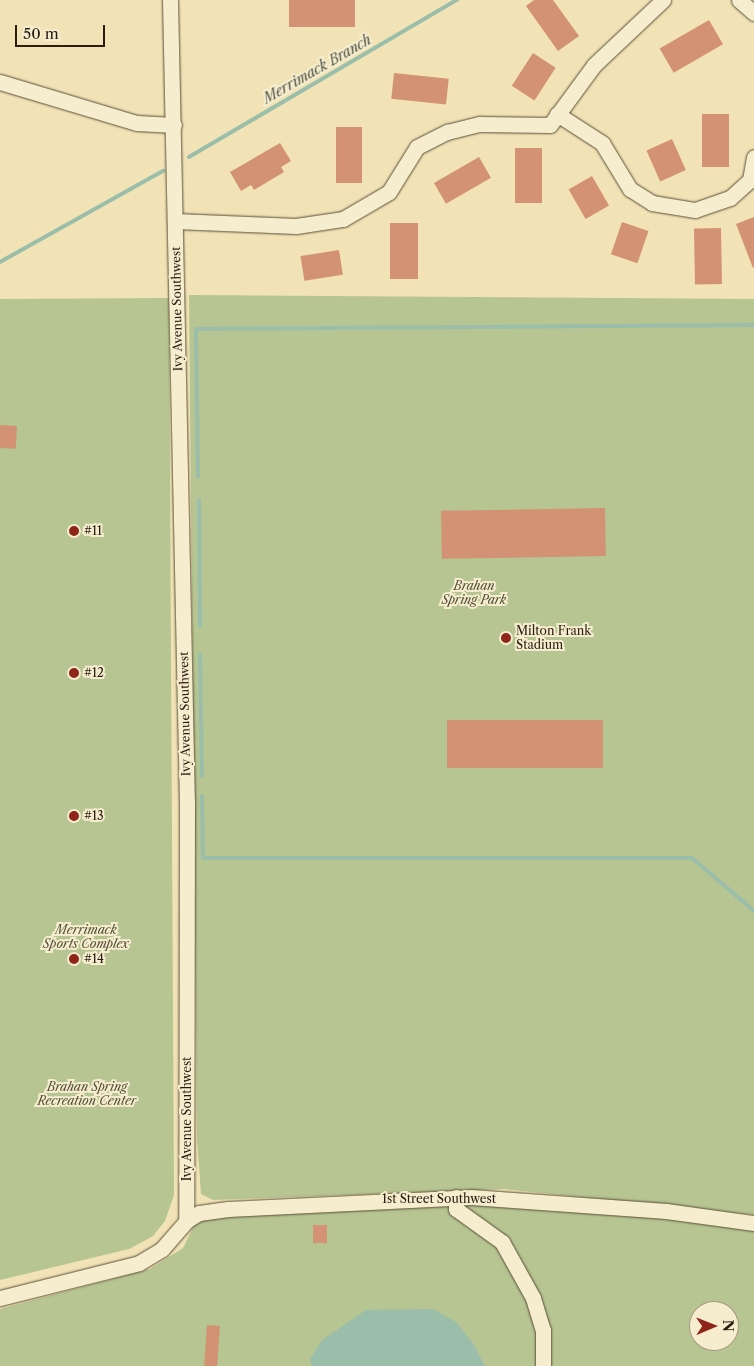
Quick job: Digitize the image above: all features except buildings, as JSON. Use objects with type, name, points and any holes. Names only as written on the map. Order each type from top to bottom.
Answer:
[{"type":"street","name":"Ivy Avenue Southwest","points":[[170,0],[174,125],[188,905],[186,1221]]},
{"type":"street","points":[[175,221],[296,226],[343,219],[390,192],[418,147],[447,132],[480,124],[550,125],[594,65],[663,0]]},
{"type":"street","points":[[739,0],[754,13]]},
{"type":"street","points":[[0,82],[137,123],[174,125]]},
{"type":"street","points":[[557,114],[602,143],[630,189],[652,203],[695,210],[730,198],[750,180],[754,157]]},
{"type":"street","points":[[456,1197],[456,1209],[502,1242],[533,1298],[543,1330],[543,1366]]},
{"type":"street","name":"1st Street Southwest","points":[[186,1221],[199,1213],[228,1209],[456,1197],[666,1211],[754,1223]]},
{"type":"street","points":[[0,1298],[139,1263],[162,1249],[186,1221]]},
{"type":"green space","name":"Brahan Spring Park","points":[[189,295],[754,299],[754,1215],[504,1189],[213,1200],[201,1194],[197,1138]]},
{"type":"green space","name":"Brahan Spring Recreation Center","points":[[169,298],[174,1195],[165,1221],[153,1236],[129,1249],[0,1280],[0,299]]},
{"type":"green space","points":[[376,1204],[502,1204],[632,1213],[754,1231],[754,1366],[0,1366],[0,1309],[150,1269],[183,1248],[195,1223],[216,1214]]},
{"type":"shaded area","points":[[433,1309],[456,1322],[473,1343],[485,1366],[312,1366],[310,1359],[322,1340],[366,1310]]},
{"type":"waterway","name":"Merrimack Branch","points":[[189,157],[457,0]]},
{"type":"waterway","name":"Merrimack Branch","points":[[0,262],[163,171]]},
{"type":"waterway","points":[[198,477],[196,329],[754,325]]},
{"type":"waterway","points":[[199,500],[200,626]]},
{"type":"waterway","points":[[200,655],[202,776]]},
{"type":"waterway","points":[[202,796],[203,858],[692,858],[754,911]]},
{"type":"place","name":"#11","points":[[74,531]]},
{"type":"place","name":"Milton Frank Stadium","points":[[506,638]]},
{"type":"place","name":"#12","points":[[74,673]]},
{"type":"place","name":"#13","points":[[74,816]]},
{"type":"place","name":"#14","points":[[74,959]]},
{"type":"park label","name":"Merrimack Sports Complex","points":[[86,937]]}]
